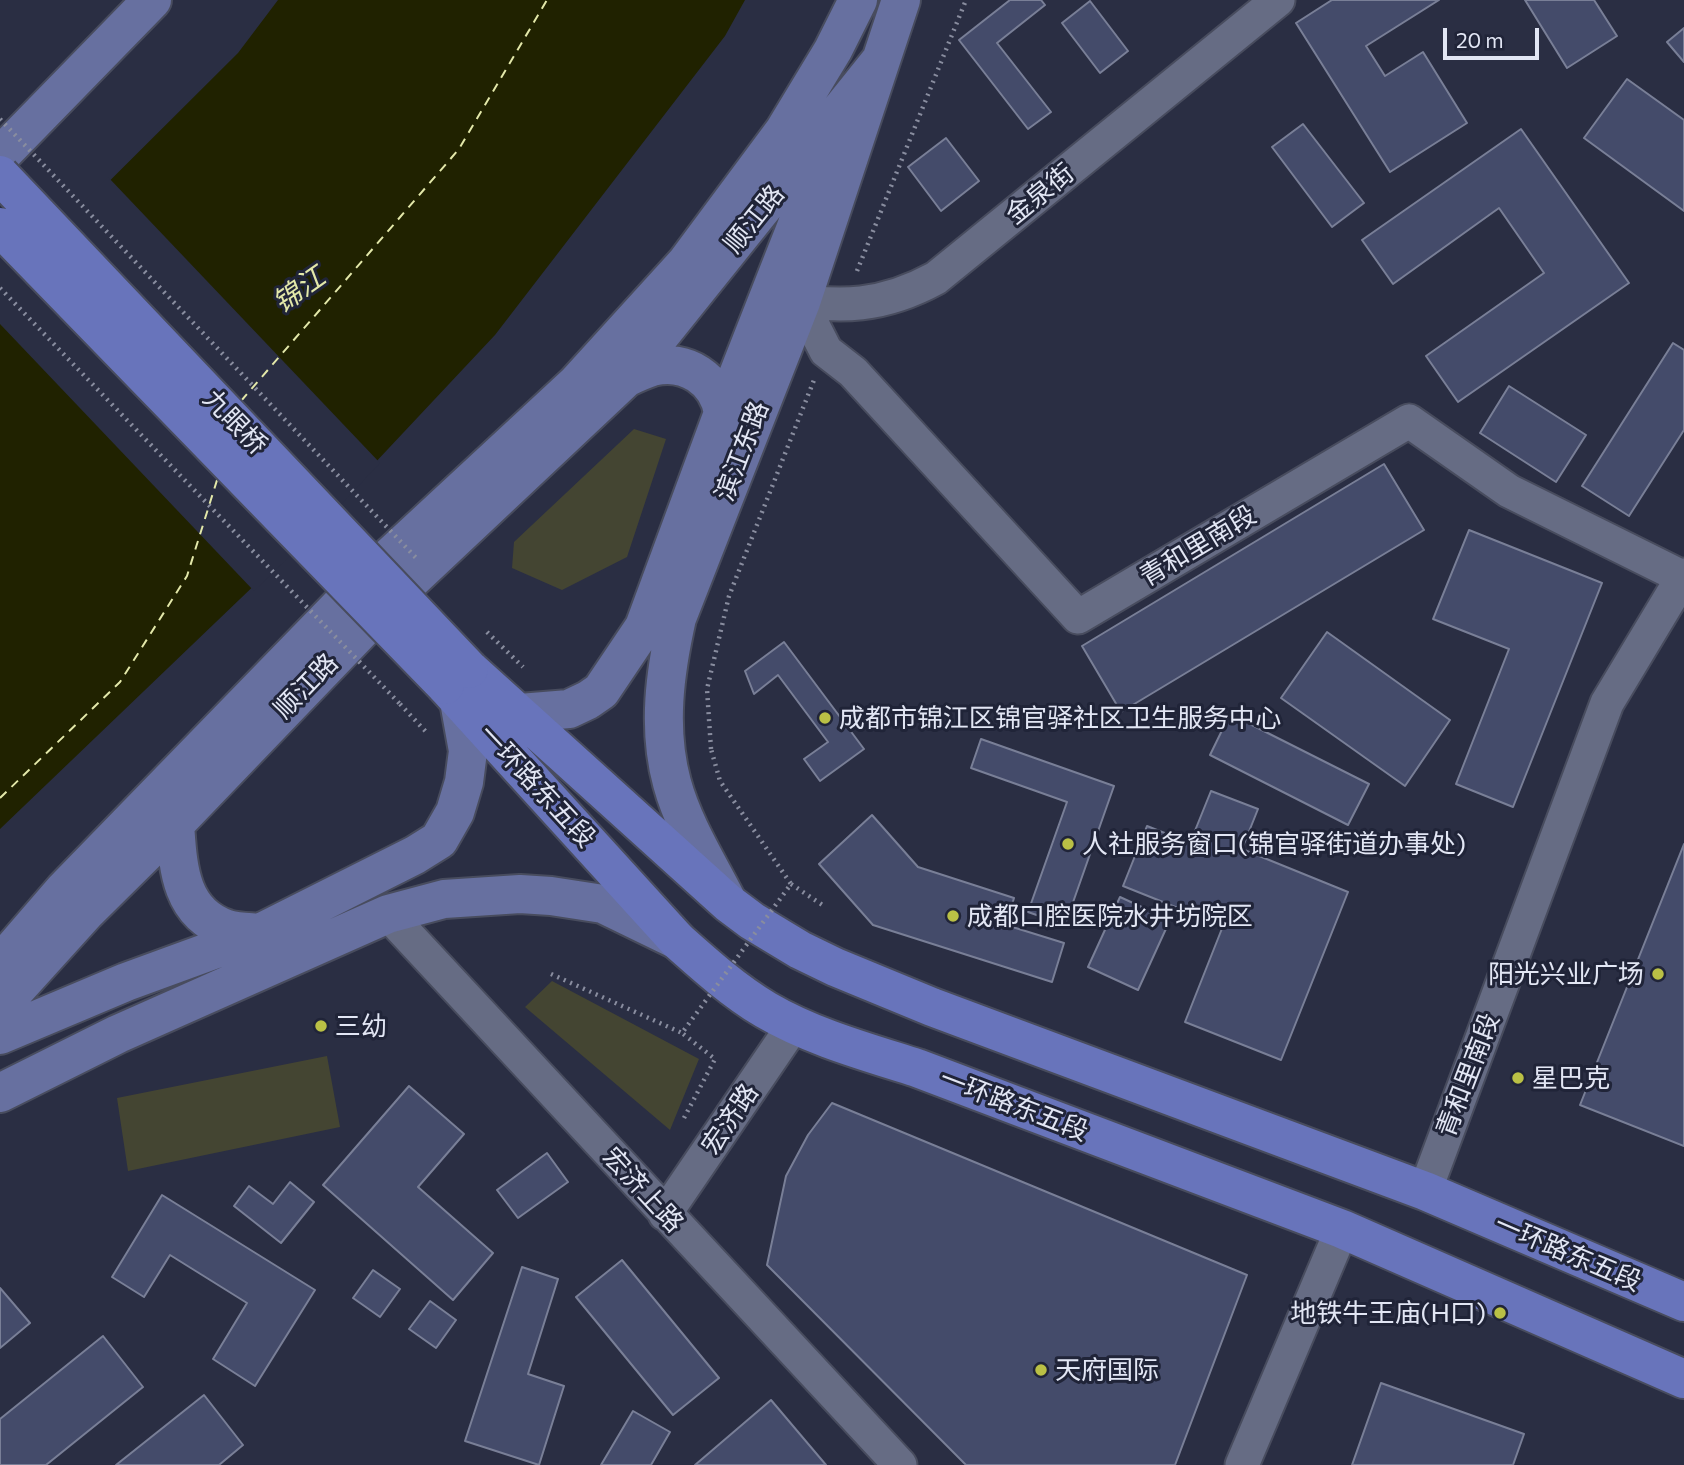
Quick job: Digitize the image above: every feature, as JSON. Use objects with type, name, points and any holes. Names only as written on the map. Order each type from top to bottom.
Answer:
[{"type":"main road","points":[[0,156],[152,0]]},
{"type":"main road","points":[[784,131],[833,50],[858,0]]},
{"type":"main road","name":"滨江东路","points":[[728,903],[686,822],[672,784],[663,713],[666,666],[677,618],[785,298],[825,229],[901,0]]},
{"type":"main road","points":[[520,713],[569,709],[601,691],[644,627],[723,414],[785,298],[804,204],[824,131],[833,50]]},
{"type":"main road","name":"顺江路","points":[[0,1007],[86,912],[175,824],[391,599],[626,378],[881,60]]},
{"type":"main road","points":[[784,131],[803,124],[824,131],[835,151],[825,229]]},
{"type":"main road","name":"顺江路","points":[[0,964],[64,890],[368,577],[576,384],[686,263],[784,131]]},
{"type":"main road","name":"九眼桥","points":[[0,175],[458,685]]},
{"type":"main road","name":"九眼桥","points":[[0,227],[458,685]]},
{"type":"main road","name":"顺江路","points":[[626,378],[654,367],[673,366],[691,370],[715,388],[721,400],[723,414]]},
{"type":"main road","points":[[0,1035],[126,982],[260,933],[415,855],[439,840],[455,812],[464,782],[468,751],[458,685]]},
{"type":"main road","name":"一环路东五段","points":[[458,685],[520,713],[728,903],[800,950],[932,1007],[1425,1191],[1684,1303]]},
{"type":"main road","name":"一环路东五段","points":[[458,685],[677,940],[708,968],[766,1010],[846,1046],[918,1068],[1342,1229],[1684,1379]]},
{"type":"main road","points":[[175,824],[178,865],[191,902],[209,918],[228,929],[260,933]]},
{"type":"main road","points":[[0,1093],[118,1034],[388,914],[444,900],[520,894],[603,904],[677,940]]},
{"type":"street","name":"金泉街","points":[[785,298],[855,304],[881,302],[911,292],[936,278],[1278,0]]},
{"type":"street","name":"青和里南段","points":[[785,298],[826,351],[853,372],[1078,617],[1409,421],[1509,491],[1683,576],[1607,703],[1425,1191]]},
{"type":"street","name":"宏济上路","points":[[388,914],[900,1465]]},
{"type":"street","name":"宏济路","points":[[665,1214],[795,1023]]},
{"type":"street","points":[[1242,1465],[1342,1229]]},
{"type":"path","points":[[0,119],[420,562]]},
{"type":"path","points":[[0,288],[400,704]]},
{"type":"path","points":[[477,622],[487,632]]},
{"type":"path","points":[[711,749],[720,781],[792,884],[824,906]]},
{"type":"path","points":[[682,1033],[792,884]]},
{"type":"path","points":[[551,974],[682,1033],[715,1059],[684,1118]]},
{"type":"shaded area","points":[[634,429],[666,439],[627,557],[562,590],[512,568],[514,542]]},
{"type":"shaded area","points":[[552,981],[699,1059],[670,1130],[525,1007]]},
{"type":"shaded area","points":[[327,1056],[340,1127],[128,1171],[117,1098]]},
{"type":"water","name":"锦江","points":[[278,0],[745,0],[725,36],[495,335],[312,530],[0,829],[0,290],[238,53]]},
{"type":"pier","points":[[108,177],[380,463],[254,591],[0,324],[0,285]]},
{"type":"building","points":[[1010,0],[1041,0],[1045,5],[997,43],[1051,112],[1028,129],[959,40]]},
{"type":"building","points":[[1332,0],[1439,0],[1366,46],[1385,76],[1423,52],[1467,123],[1390,172],[1296,23]]},
{"type":"building","points":[[1525,0],[1594,0],[1617,36],[1567,68]]},
{"type":"building","points":[[1090,1],[1128,51],[1100,73],[1062,23]]},
{"type":"building","points":[[1684,28],[1684,62],[1667,42]]},
{"type":"building","points":[[1627,79],[1684,120],[1684,211],[1584,138]]},
{"type":"building","points":[[1303,124],[1364,203],[1332,227],[1272,147]]},
{"type":"building","points":[[1521,129],[1629,283],[1458,402],[1426,356],[1544,273],[1499,208],[1393,284],[1362,240]]},
{"type":"building","points":[[946,138],[979,181],[941,211],[908,167]]},
{"type":"building","points":[[1673,343],[1684,350],[1684,430],[1629,516],[1582,486]]},
{"type":"building","points":[[1509,386],[1586,435],[1556,482],[1480,433]]},
{"type":"building","points":[[1384,464],[1424,530],[1121,712],[1082,646]]},
{"type":"building","points":[[1469,530],[1602,583],[1513,807],[1456,784],[1509,649],[1433,619]]},
{"type":"building","points":[[1327,632],[1450,720],[1405,786],[1281,698]]},
{"type":"building","name":"成都市锦江区锦官驿社区卫生服务中心","points":[[784,642],[864,749],[820,781],[804,759],[828,742],[778,675],[754,694],[745,671]]},
{"type":"building","points":[[1230,714],[1369,784],[1348,825],[1210,755]]},
{"type":"building","points":[[981,739],[1114,786],[1065,925],[1028,912],[1067,802],[971,768]]},
{"type":"building","points":[[1211,791],[1258,809],[1242,849],[1348,892],[1281,1060],[1185,1022],[1223,926],[1123,886],[1147,826],[1190,843]]},
{"type":"building","points":[[872,815],[918,867],[1014,898],[1006,925],[1064,943],[1052,982],[873,925],[819,864]]},
{"type":"building","name":"阳光兴业广场","points":[[1684,844],[1684,1146],[1580,1105]]},
{"type":"building","points":[[1120,897],[1170,920],[1138,990],[1088,967]]},
{"type":"building","points":[[409,1086],[464,1134],[418,1187],[493,1253],[453,1300],[323,1185]]},
{"type":"building","name":"天府国际","points":[[832,1103],[1247,1275],[1175,1465],[966,1465],[767,1265],[786,1176],[808,1135]]},
{"type":"building","points":[[547,1153],[568,1182],[518,1218],[497,1190]]},
{"type":"building","points":[[290,1182],[314,1202],[281,1243],[234,1206],[249,1186],[273,1204]]},
{"type":"building","points":[[162,1195],[315,1290],[255,1386],[213,1359],[247,1303],[170,1255],[144,1297],[112,1277]]},
{"type":"building","points":[[622,1260],[719,1378],[673,1415],[576,1297]]},
{"type":"building","points":[[522,1267],[558,1279],[528,1374],[564,1386],[539,1465],[465,1441]]},
{"type":"building","points":[[373,1270],[400,1289],[380,1317],[353,1298]]},
{"type":"building","points":[[0,1288],[30,1323],[0,1348]]},
{"type":"building","points":[[430,1301],[456,1320],[436,1348],[409,1329]]},
{"type":"building","points":[[103,1336],[143,1387],[46,1465],[0,1465],[0,1419]]},
{"type":"building","points":[[1381,1383],[1524,1434],[1513,1465],[1352,1465]]},
{"type":"building","points":[[204,1395],[243,1445],[219,1465],[116,1465]]},
{"type":"building","points":[[771,1400],[826,1465],[695,1465]]},
{"type":"building","points":[[633,1411],[670,1432],[651,1465],[601,1465]]},
{"type":"ferry route","points":[[241,401],[459,149],[547,0]]},
{"type":"ferry route","points":[[0,798],[120,682],[187,576],[218,477]]},
{"type":"place","name":"成都市锦江区锦官驿社区卫生服务中心","points":[[825,718]]},
{"type":"place","name":"人社服务窗口(锦官驿街道办事处)","points":[[1068,844]]},
{"type":"place","name":"成都口腔医院水井坊院区","points":[[953,916]]},
{"type":"place","name":"阳光兴业广场","points":[[1658,974]]},
{"type":"place","name":"三幼","points":[[321,1026]]},
{"type":"place","name":"星巴克","points":[[1518,1078]]},
{"type":"place","name":"地铁牛王庙(H口)","points":[[1500,1313]]},
{"type":"place","name":"天府国际","points":[[1041,1370]]}]
